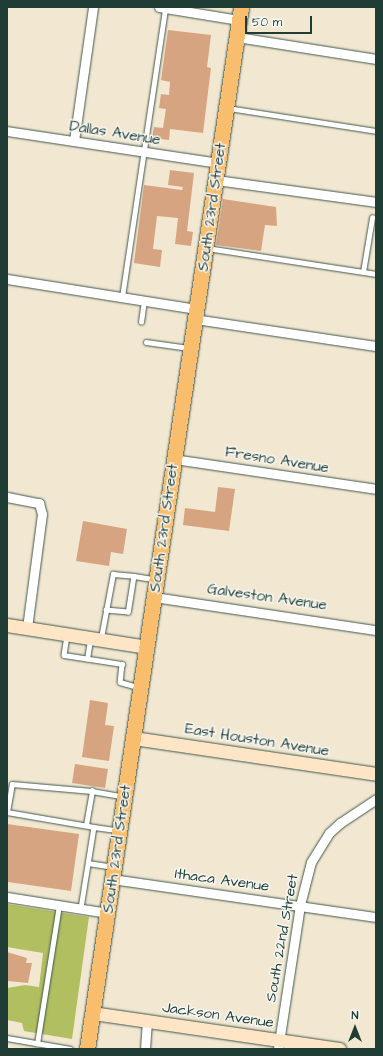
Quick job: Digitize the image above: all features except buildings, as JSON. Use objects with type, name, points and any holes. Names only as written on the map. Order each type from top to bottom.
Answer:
[{"type":"main road","name":"South 23rd Street","points":[[87,1049],[240,14]]},
{"type":"street","points":[[74,141],[93,7]]},
{"type":"street","points":[[163,7],[240,14]]},
{"type":"street","points":[[237,37],[376,59]]},
{"type":"street","name":"Dallas Avenue","points":[[7,131],[218,163]]},
{"type":"street","points":[[216,180],[376,202]]},
{"type":"street","points":[[7,280],[122,297],[196,314],[376,346]]},
{"type":"street","name":"Fresno Avenue","points":[[174,458],[376,489]]},
{"type":"street","points":[[7,497],[39,504],[42,514],[27,628]]},
{"type":"street","name":"Galveston Avenue","points":[[154,597],[376,630]]},
{"type":"street","points":[[7,625],[147,647]]},
{"type":"street","name":"East Houston Avenue","points":[[133,738],[376,774]]},
{"type":"street","name":"South 22nd Street","points":[[279,1044],[300,905],[311,862],[324,840],[340,823],[376,799]]},
{"type":"street","name":"Ithaca Avenue","points":[[113,873],[376,918]]},
{"type":"street","points":[[7,897],[108,913]]},
{"type":"street","name":"Jackson Avenue","points":[[93,1013],[279,1044],[339,1049]]},
{"type":"street","points":[[145,1049],[147,1021]]},
{"type":"lane","points":[[122,297],[144,152],[163,7]]},
{"type":"lane","points":[[226,108],[376,131]]},
{"type":"lane","points":[[363,272],[372,218]]},
{"type":"lane","points":[[206,248],[376,274]]},
{"type":"lane","points":[[140,322],[144,301]]},
{"type":"lane","points":[[146,342],[191,348]]},
{"type":"lane","points":[[87,659],[106,610],[113,574],[157,579]]},
{"type":"lane","points":[[106,610],[128,612],[134,576]]},
{"type":"lane","points":[[67,634],[64,656],[122,664],[120,682],[141,688]]},
{"type":"lane","points":[[120,831],[7,812],[12,784],[92,791],[125,797]]},
{"type":"lane","points":[[86,825],[92,791]]},
{"type":"lane","points":[[81,908],[94,827]]},
{"type":"lane","points":[[88,863],[113,873]]},
{"type":"lane","points":[[37,1044],[59,905]]},
{"type":"lane","points":[[7,1038],[70,1049]]},
{"type":"green space","points":[[7,904],[89,917],[72,1039],[24,1031],[22,1023],[7,1020],[7,988],[25,985],[39,987],[43,953],[7,947]]}]
